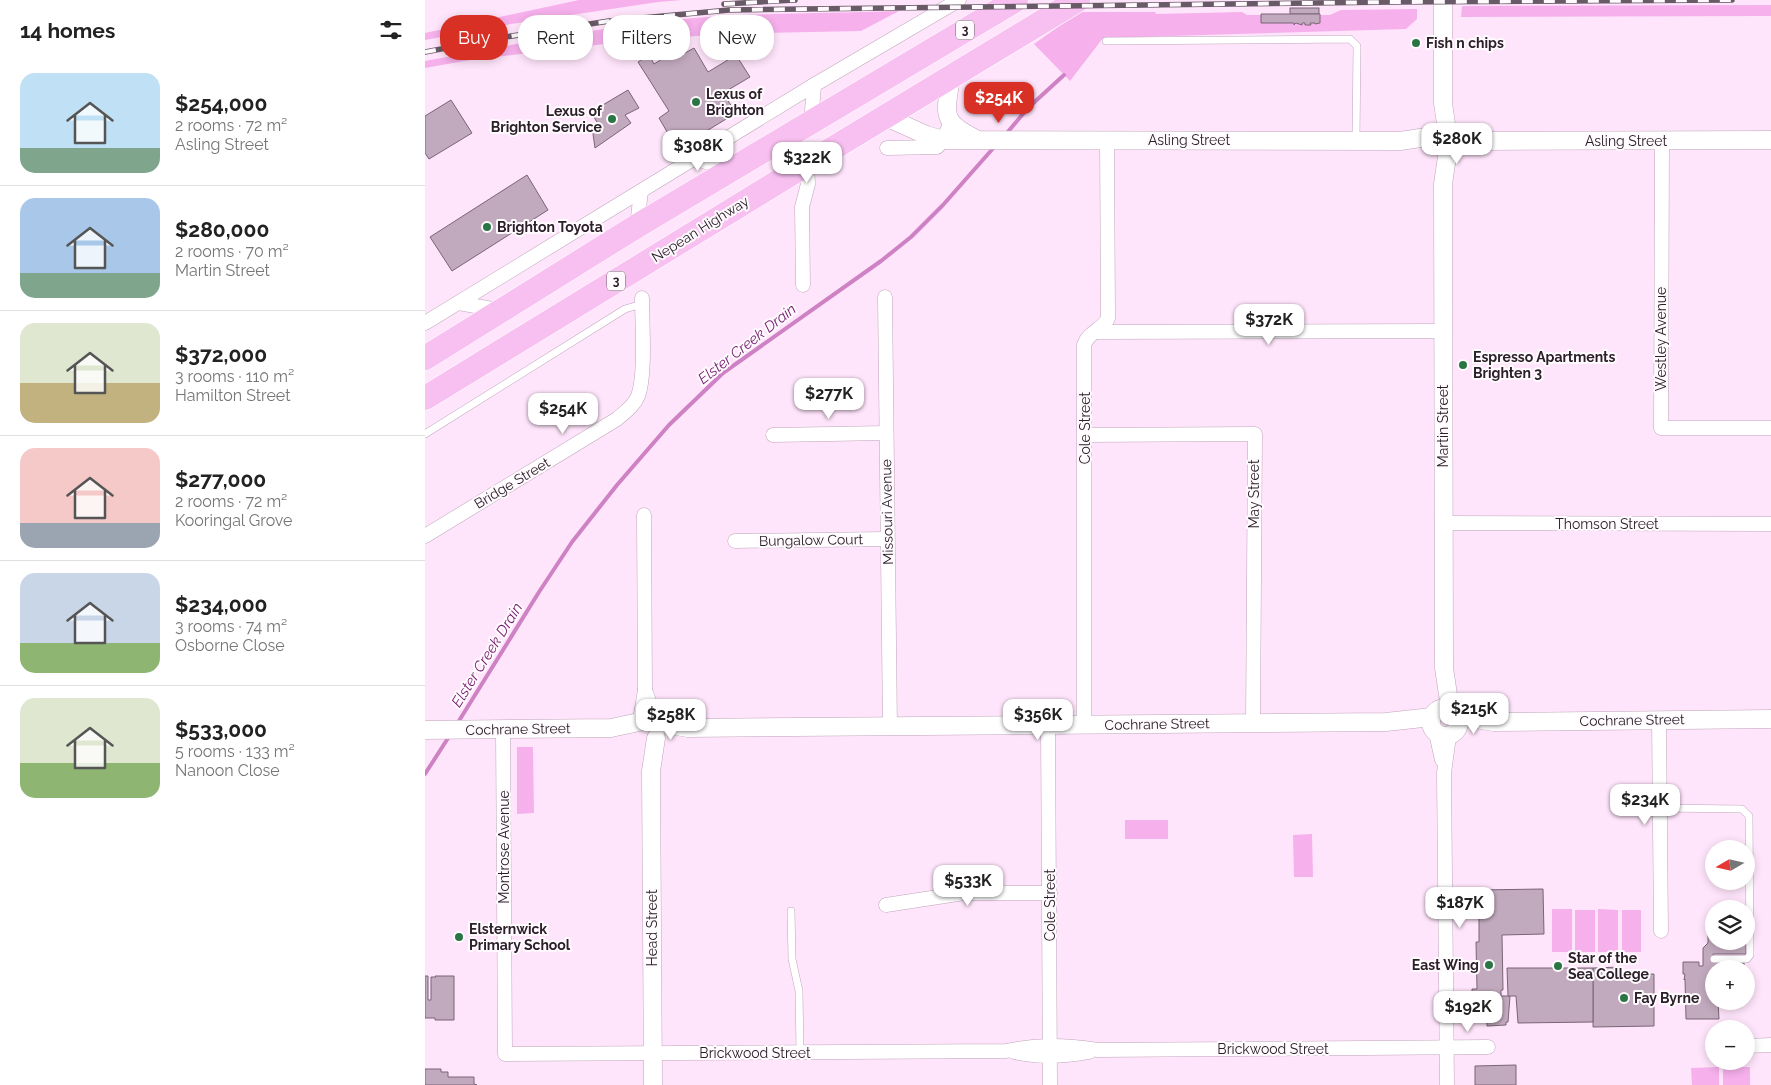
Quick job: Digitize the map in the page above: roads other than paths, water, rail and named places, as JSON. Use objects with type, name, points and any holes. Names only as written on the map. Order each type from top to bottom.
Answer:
[{"type":"highway","name":"3","points":[[425,358],[729,170],[1016,0]]},
{"type":"highway","name":"Nepean Highway","points":[[425,398],[1078,0]]},
{"type":"highway","points":[[811,123],[829,152]]},
{"type":"street","points":[[425,323],[694,158],[959,0]]},
{"type":"street","name":"Martin Street","points":[[1443,0],[1443,523],[1447,1085]]},
{"type":"street","points":[[943,140],[951,122],[947,106],[951,77]]},
{"type":"street","points":[[811,123],[815,85]]},
{"type":"street","name":"Asling Street","points":[[886,116],[926,135],[943,140],[1771,140]]},
{"type":"street","name":"Asling Street","points":[[951,122],[959,130],[979,140]]},
{"type":"street","name":"Asling Street","points":[[887,148],[934,147],[943,140]]},
{"type":"street","name":"Cole Street","points":[[1084,725],[1085,345],[1087,338],[1105,324],[1108,318],[1107,140]]},
{"type":"street","name":"Westley Avenue","points":[[1662,140],[1661,428],[1771,428]]},
{"type":"street","points":[[694,158],[729,170]]},
{"type":"street","points":[[803,284],[801,207],[808,184],[807,164]]},
{"type":"street","points":[[784,178],[795,192],[801,207]]},
{"type":"street","points":[[637,226],[641,191]]},
{"type":"street","name":"Missouri Avenue","points":[[885,297],[889,727]]},
{"type":"street","name":"Bridge Street","points":[[425,536],[617,419],[634,403],[640,387],[642,301]]},
{"type":"street","points":[[459,302],[503,311]]},
{"type":"street","points":[[1095,332],[1443,331]]},
{"type":"street","points":[[773,435],[886,433]]},
{"type":"street","name":"May Street","points":[[1085,435],[1255,434],[1253,723]]},
{"type":"street","name":"Head Street","points":[[644,515],[645,690],[651,771],[653,1085]]},
{"type":"street","name":"Thomson Street","points":[[1443,523],[1771,524]]},
{"type":"street","name":"Bungalow Court","points":[[735,540],[887,539]]},
{"type":"street","name":"Cochrane Street","points":[[425,730],[1771,719]]},
{"type":"street","points":[[1659,720],[1661,931]]},
{"type":"street","name":"Cole Street","points":[[1048,725],[1050,1085]]},
{"type":"street","name":"Montrose Avenue","points":[[503,730],[505,1054]]},
{"type":"street","points":[[886,905],[964,893],[1050,893]]},
{"type":"street","name":"Brickwood Street","points":[[505,1054],[1006,1051],[1028,1046],[1050,1051],[1071,1045],[1098,1050],[1488,1047]]},
{"type":"street","points":[[1755,1046],[1771,1045]]},
{"type":"lane","points":[[1106,40],[1349,39],[1357,46],[1356,140]]},
{"type":"lane","points":[[425,434],[626,308],[642,301]]},
{"type":"lane","points":[[1659,808],[1742,809],[1749,816],[1750,955],[1747,958],[1714,959]]},
{"type":"lane","points":[[791,911],[792,959],[799,991],[800,1052]]},
{"type":"waterway","name":"Elster Creek Drain","points":[[1006,134],[1028,108],[1064,75]]},
{"type":"waterway","name":"Elster Creek Drain","points":[[457,724],[572,542],[617,485],[669,425],[723,373],[881,261],[911,237],[943,205],[996,145]]},
{"type":"waterway","name":"Elster Creek Drain","points":[[425,774],[450,735]]},
{"type":"railway","points":[[724,4],[795,0]]},
{"type":"railway","points":[[425,52],[499,38],[609,21],[729,10],[1732,0]]},
{"type":"place","name":"Fish n chips","points":[[1416,43]]},
{"type":"place","name":"Lexus of Brighton","points":[[696,102]]},
{"type":"place","name":"Lexus of Brighton Service","points":[[612,119]]},
{"type":"place","name":"Brighton Toyota","points":[[487,227]]},
{"type":"place","name":"Espresso Apartments Brighten 3","points":[[1463,365]]},
{"type":"place","name":"Elsternwick Primary School","points":[[459,937]]},
{"type":"place","name":"East Wing","points":[[1489,965]]},
{"type":"place","name":"Star of the Sea College","points":[[1558,966]]},
{"type":"place","name":"Fay Byrne","points":[[1624,998]]}]
